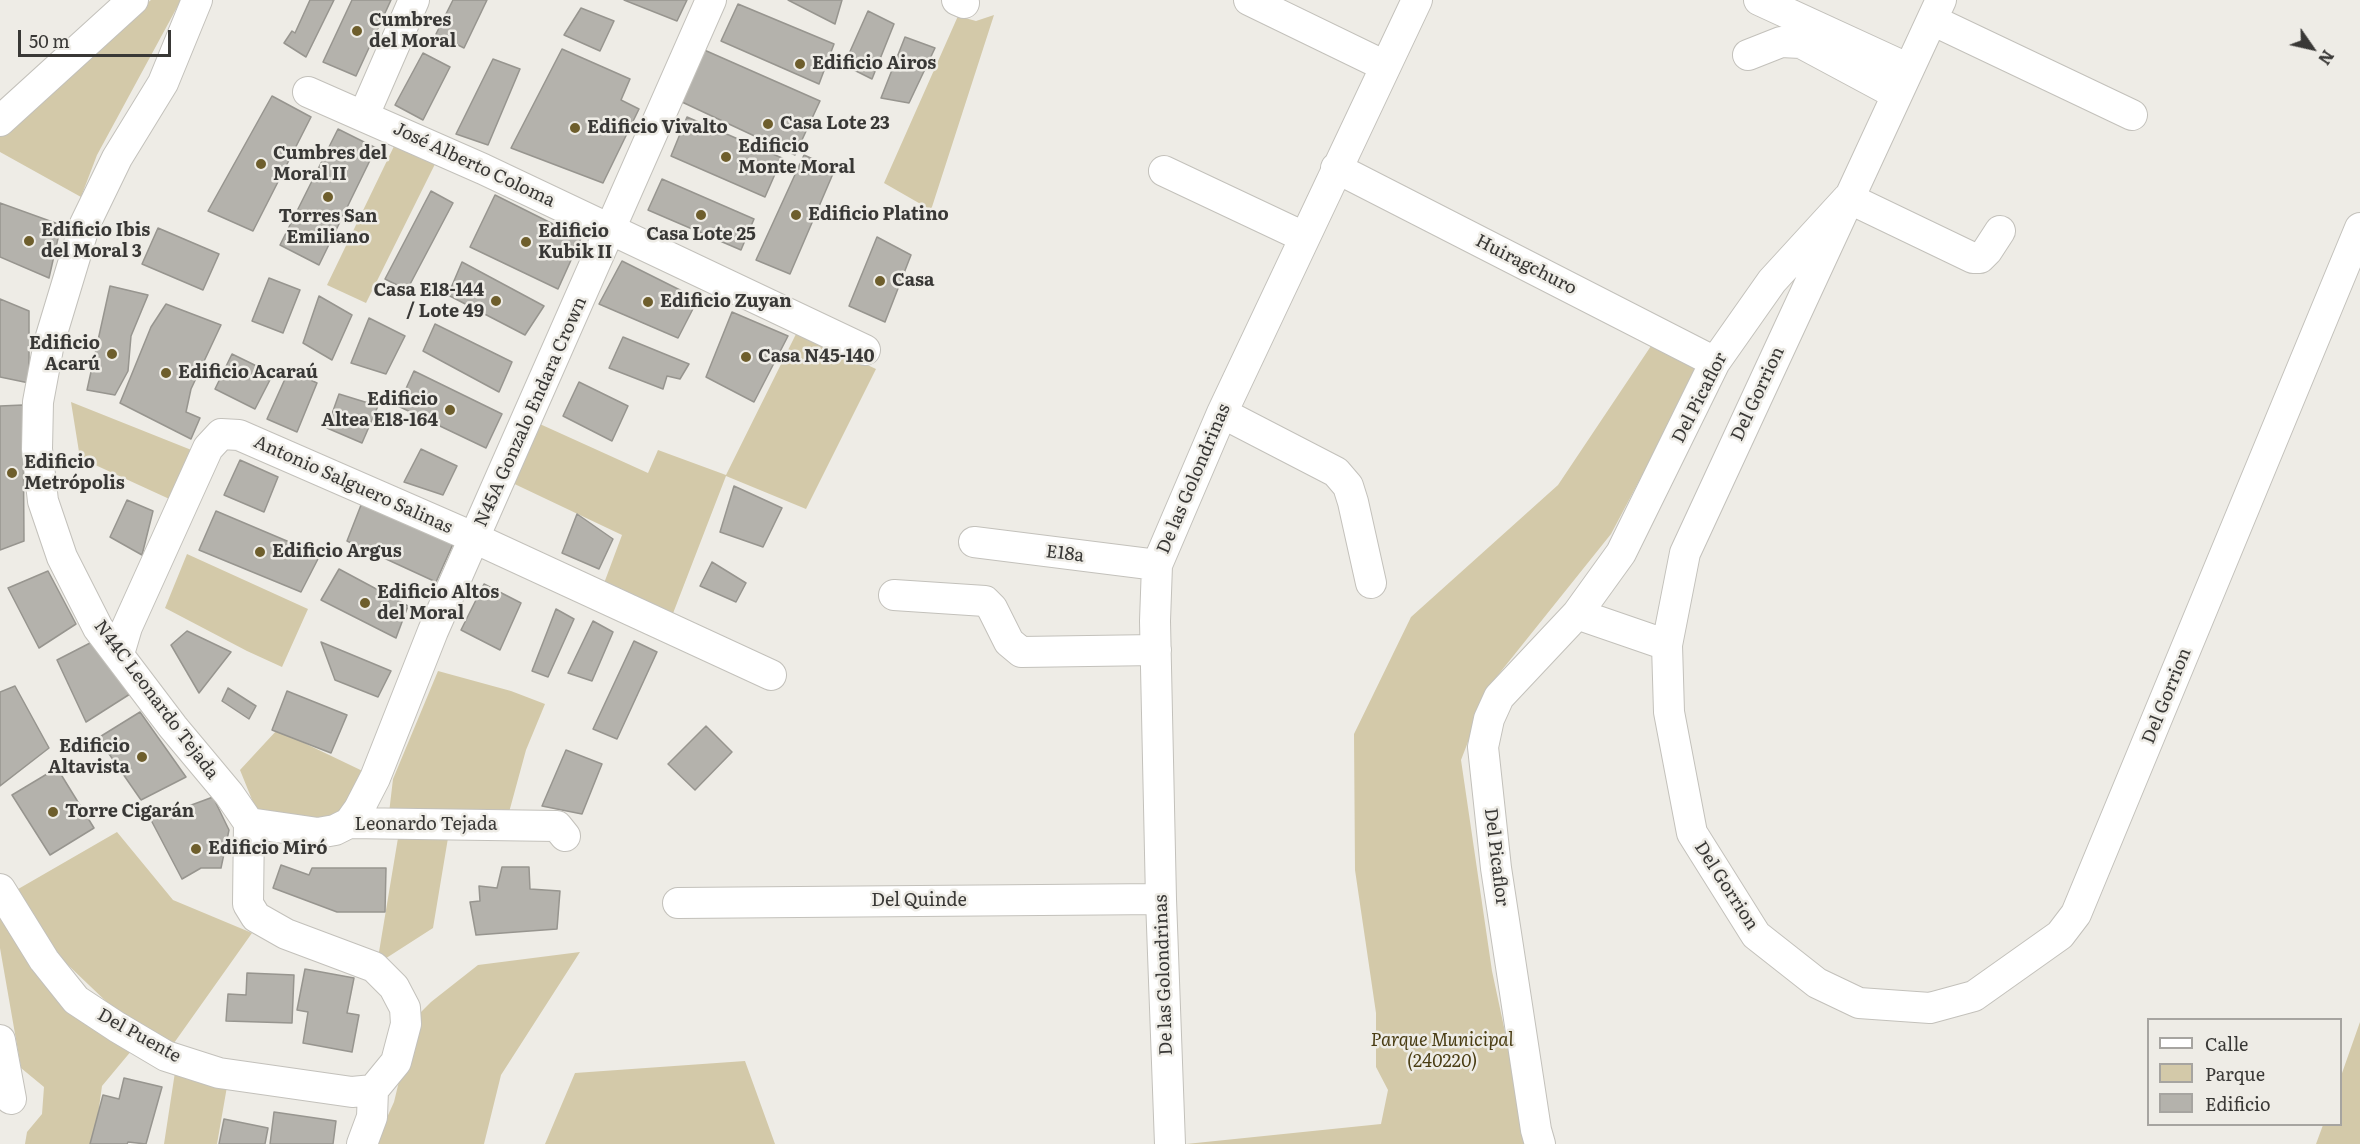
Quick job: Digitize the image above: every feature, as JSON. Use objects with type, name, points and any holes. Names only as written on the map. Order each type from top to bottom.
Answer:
[{"type":"street","points":[[0,121],[133,0]]},
{"type":"street","name":"N44C Leonardo Tejada","points":[[197,0],[163,83],[117,158],[85,224],[57,313],[38,402],[38,449],[43,501],[62,557],[98,628],[173,727],[229,794],[249,823]]},
{"type":"street","points":[[364,115],[414,0]]},
{"type":"street","name":"N45A Gonzalo Endara Crown","points":[[349,823],[375,778],[433,631],[711,0]]},
{"type":"street","points":[[1249,0],[1385,66]]},
{"type":"street","name":"De las Golondrinas","points":[[1170,1144],[1161,899],[1156,565],[1222,412],[1417,0]]},
{"type":"street","points":[[1759,0],[1902,81]]},
{"type":"street","points":[[1936,10],[2132,115]]},
{"type":"street","name":"Del Gorrion","points":[[1936,10],[1685,553],[1666,645],[1669,712],[1692,832],[1756,934],[1817,983],[1858,1003],[1930,1008],[1974,996],[2060,935],[2076,914],[2360,228]]},
{"type":"street","points":[[1748,55],[1781,42],[1801,43],[1902,81]]},
{"type":"street","name":"José Alberto Coloma","points":[[308,92],[364,115],[611,229],[866,350]]},
{"type":"street","name":"Huiragchuro","points":[[1336,168],[1715,362]]},
{"type":"street","points":[[1164,171],[1304,237]]},
{"type":"street","points":[[1848,198],[1974,258],[1980,258],[1987,251],[2000,231]]},
{"type":"street","name":"Del Picaflor","points":[[1538,1137],[1496,868],[1483,747],[1489,719],[1499,697],[1577,614],[1621,554],[1715,362],[1772,281],[1848,198]]},
{"type":"street","points":[[1222,412],[1336,472],[1348,486],[1351,494],[1371,583]]},
{"type":"street","name":"Antonio Salguero Salinas","points":[[119,654],[127,627],[208,448],[221,434],[239,435],[475,538],[771,675]]},
{"type":"street","name":"E18a","points":[[974,542],[1156,565]]},
{"type":"street","points":[[894,595],[985,601],[990,604],[1009,642],[1022,652],[1156,650]]},
{"type":"street","points":[[1577,614],[1666,645]]},
{"type":"street","points":[[249,823],[248,904],[256,917],[286,934],[374,967],[394,987],[405,1008],[405,1024],[396,1062],[374,1090],[372,1118],[362,1144]]},
{"type":"street","name":"Leonardo Tejada","points":[[249,823],[318,833],[334,830],[349,823],[557,826],[565,836]]},
{"type":"street","name":"Del Puente","points":[[0,889],[44,960],[76,1000],[166,1056],[219,1073],[352,1092],[374,1090]]},
{"type":"street","name":"Del Quinde","points":[[678,903],[1161,899]]},
{"type":"street","points":[[0,1040],[11,1099]]},
{"type":"green space","points":[[151,0],[181,0],[97,155],[81,197],[0,152],[0,130],[74,62]]},
{"type":"green space","points":[[994,15],[931,210],[884,183],[958,16],[976,21]]},
{"type":"green space","points":[[397,140],[439,156],[366,303],[327,285]]},
{"type":"green space","points":[[797,332],[876,369],[806,509],[726,476],[672,616],[603,586],[622,535],[504,479],[531,420],[648,473],[658,450],[726,475]]},
{"type":"green space","name":"Parque Municipal (240220)","points":[[1653,343],[1700,366],[1611,534],[1490,685],[1461,760],[1492,971],[1529,1144],[1186,1144],[1381,1124],[1388,1090],[1376,1067],[1376,1013],[1355,870],[1354,734],[1411,617],[1558,485]]},
{"type":"green space","points":[[71,402],[214,459],[189,508],[80,458]]},
{"type":"green space","points":[[187,554],[308,609],[282,667],[165,608]]},
{"type":"green space","points":[[438,671],[511,691],[545,704],[526,750],[508,816],[389,813],[393,779]]},
{"type":"green space","points":[[277,730],[371,775],[365,814],[261,822],[240,770]]},
{"type":"green space","points":[[400,826],[450,826],[433,928],[377,964]]},
{"type":"green space","points":[[117,832],[173,900],[252,933],[174,1043],[113,1008],[46,944],[13,892]]},
{"type":"green space","points":[[0,915],[132,1050],[102,1086],[94,1144],[25,1144],[27,1132],[42,1114],[44,1087],[21,1068],[0,948]]},
{"type":"green space","points":[[580,952],[501,1075],[484,1144],[375,1144],[394,1102],[414,1019],[431,1002],[478,965]]},
{"type":"green space","points":[[2360,1022],[2360,1144],[2316,1144],[2323,1126],[2342,1126],[2342,1073]]},
{"type":"green space","points":[[177,1059],[229,1075],[217,1144],[164,1144]]},
{"type":"green space","points":[[745,1061],[775,1144],[545,1144],[575,1073]]},
{"type":"building","name":"Cumbres del Moral","points":[[310,0],[334,0],[306,57],[284,43],[292,31],[295,33]]},
{"type":"building","name":"Cumbres del Moral","points":[[352,0],[391,0],[356,76],[323,62]]},
{"type":"building","points":[[453,0],[487,0],[464,48],[436,34]]},
{"type":"building","points":[[624,0],[687,0],[677,21]]},
{"type":"building","points":[[788,0],[842,0],[835,24]]},
{"type":"building","name":"Edificio Airos","points":[[738,4],[834,44],[819,84],[721,41]]},
{"type":"building","points":[[581,8],[614,21],[600,51],[564,35]]},
{"type":"building","points":[[868,11],[894,24],[872,79],[844,65]]},
{"type":"building","points":[[905,37],[935,48],[909,103],[881,98]]},
{"type":"building","name":"Edificio Vivalto","points":[[562,49],[630,79],[621,100],[639,109],[603,183],[511,148]]},
{"type":"building","name":"Casa Lote 23","points":[[702,49],[820,101],[795,155],[682,102]]},
{"type":"building","points":[[423,53],[450,67],[423,120],[395,105]]},
{"type":"building","points":[[493,59],[520,69],[488,145],[456,134]]},
{"type":"building","name":"Cumbres del Moral II","points":[[272,96],[311,117],[253,231],[208,211]]},
{"type":"building","name":"Edificio Monte Moral","points":[[687,117],[782,158],[765,197],[671,156]]},
{"type":"building","name":"Torres San Emiliano","points":[[338,129],[376,148],[319,265],[280,245]]},
{"type":"building","name":"Edificio Platino","points":[[804,155],[835,169],[790,274],[756,260]]},
{"type":"building","name":"Casa Lote 25","points":[[662,179],[754,219],[741,250],[648,210]]},
{"type":"building","points":[[431,191],[453,203],[407,290],[385,279]]},
{"type":"building","name":"Edificio Kubik II","points":[[495,195],[581,238],[558,289],[470,247]]},
{"type":"building","name":"Edificio Ibis del Moral 3","points":[[0,203],[61,225],[49,278],[0,257]]},
{"type":"building","points":[[158,228],[219,254],[203,290],[142,264]]},
{"type":"building","name":"Casa","points":[[877,237],[911,255],[885,322],[849,306]]},
{"type":"building","name":"Edificio Zuyan","points":[[622,261],[698,299],[678,338],[599,304]]},
{"type":"building","name":"Casa E18-144 / Lote 49","points":[[462,262],[544,306],[525,335],[448,295]]},
{"type":"building","points":[[269,278],[300,290],[283,333],[252,321]]},
{"type":"building","name":"Edificio Acarú","points":[[110,286],[148,295],[131,336],[128,371],[115,395],[87,390]]},
{"type":"building","points":[[319,296],[352,315],[332,360],[303,343]]},
{"type":"building","points":[[0,299],[29,311],[29,383],[0,377]]},
{"type":"building","name":"Edificio Acaraú","points":[[166,304],[221,325],[191,389],[186,412],[200,418],[191,439],[120,403],[151,327]]},
{"type":"building","name":"Casa N45-140","points":[[732,312],[788,336],[754,402],[706,377]]},
{"type":"building","points":[[369,318],[405,336],[386,374],[351,363]]},
{"type":"building","points":[[435,324],[512,362],[499,392],[423,351]]},
{"type":"building","points":[[623,337],[689,364],[680,379],[667,376],[663,389],[609,368]]},
{"type":"building","points":[[232,354],[273,374],[255,409],[215,389]]},
{"type":"building","points":[[289,370],[317,383],[297,432],[267,419]]},
{"type":"building","name":"Edificio Altea E18-164","points":[[414,371],[502,414],[486,448],[398,406]]},
{"type":"building","points":[[579,382],[628,406],[612,441],[563,416]]},
{"type":"building","points":[[339,394],[378,406],[362,443],[327,428]]},
{"type":"building","name":"Edificio Metrópolis","points":[[23,405],[24,541],[0,550],[0,406]]},
{"type":"building","points":[[421,449],[457,466],[443,495],[404,482]]},
{"type":"building","points":[[240,460],[278,477],[264,512],[224,495]]},
{"type":"building","points":[[734,486],[782,508],[763,547],[720,532]]},
{"type":"building","points":[[127,500],[153,511],[142,555],[110,537]]},
{"type":"building","points":[[363,500],[453,544],[436,582],[347,541]]},
{"type":"building","name":"Edificio Argus","points":[[216,511],[320,555],[301,592],[199,550]]},
{"type":"building","points":[[577,514],[613,539],[599,569],[562,553]]},
{"type":"building","points":[[712,562],[746,583],[736,602],[700,586]]},
{"type":"building","name":"Edificio Altos del Moral","points":[[339,569],[408,606],[396,638],[321,600]]},
{"type":"building","points":[[48,571],[76,624],[39,648],[8,588]]},
{"type":"building","points":[[484,584],[521,603],[500,650],[461,630]]},
{"type":"building","points":[[556,609],[574,619],[548,677],[532,671]]},
{"type":"building","points":[[593,621],[613,632],[592,681],[568,673]]},
{"type":"building","points":[[187,631],[231,652],[199,693],[171,645]]},
{"type":"building","points":[[634,641],[657,652],[617,739],[593,729]]},
{"type":"building","name":"Edificio Altavista","points":[[92,642],[130,694],[86,722],[57,660]]},
{"type":"building","points":[[321,642],[391,671],[378,697],[335,680]]},
{"type":"building","points":[[15,686],[49,748],[0,786],[0,692]]},
{"type":"building","points":[[228,688],[256,706],[249,719],[222,701]]},
{"type":"building","points":[[287,691],[347,715],[331,753],[272,730]]},
{"type":"building","name":"Edificio Altavista","points":[[140,712],[186,777],[141,800],[98,738]]},
{"type":"building","points":[[706,726],[732,752],[695,790],[668,764]]},
{"type":"building","points":[[566,750],[602,764],[582,814],[542,806]]},
{"type":"building","name":"Torre Cigarán","points":[[57,768],[94,828],[50,855],[12,795]]},
{"type":"building","name":"Edificio Miró","points":[[213,797],[229,830],[221,868],[201,868],[182,879],[151,820]]},
{"type":"building","points":[[281,865],[309,875],[312,868],[386,868],[385,912],[337,912],[273,888]]},
{"type":"building","points":[[502,867],[529,867],[530,889],[560,891],[557,929],[476,935],[470,902],[480,901],[479,886],[497,888]]},
{"type":"building","points":[[305,969],[354,978],[347,1013],[359,1015],[352,1052],[303,1043],[308,1012],[297,1010]]},
{"type":"building","points":[[247,973],[294,975],[292,1023],[226,1021],[228,994],[246,995]]},
{"type":"building","points":[[124,1078],[162,1087],[146,1144],[128,1142],[127,1144],[90,1144],[103,1095],[119,1099]]},
{"type":"building","points":[[274,1112],[336,1121],[333,1144],[270,1144]]},
{"type":"building","points":[[224,1119],[268,1128],[265,1144],[219,1144]]},
{"type":"place","name":"Cumbres del Moral","points":[[357,31]]},
{"type":"place","name":"Edificio Airos","points":[[800,64]]},
{"type":"place","name":"Casa Lote 23","points":[[768,124]]},
{"type":"place","name":"Edificio Vivalto","points":[[575,128]]},
{"type":"place","name":"Edificio Monte Moral","points":[[726,157]]},
{"type":"place","name":"Cumbres del Moral II","points":[[261,164]]},
{"type":"place","name":"Torres San Emiliano","points":[[328,197]]},
{"type":"place","name":"Casa Lote 25","points":[[701,215]]},
{"type":"place","name":"Edificio Platino","points":[[796,215]]},
{"type":"place","name":"Edificio Ibis del Moral 3","points":[[29,241]]},
{"type":"place","name":"Edificio Kubik II","points":[[526,242]]},
{"type":"place","name":"Casa","points":[[880,281]]},
{"type":"place","name":"Casa E18-144 / Lote 49","points":[[496,301]]},
{"type":"place","name":"Edificio Zuyan","points":[[648,302]]},
{"type":"place","name":"Edificio Acarú","points":[[112,354]]},
{"type":"place","name":"Casa N45-140","points":[[746,357]]},
{"type":"place","name":"Edificio Acaraú","points":[[166,373]]},
{"type":"place","name":"Edificio Altea E18-164","points":[[450,410]]},
{"type":"place","name":"Edificio Metrópolis","points":[[12,473]]},
{"type":"place","name":"Edificio Argus","points":[[260,552]]},
{"type":"place","name":"Edificio Altos del Moral","points":[[365,603]]},
{"type":"place","name":"Edificio Altavista","points":[[142,757]]},
{"type":"place","name":"Torre Cigarán","points":[[53,812]]},
{"type":"place","name":"Edificio Miró","points":[[196,849]]}]
